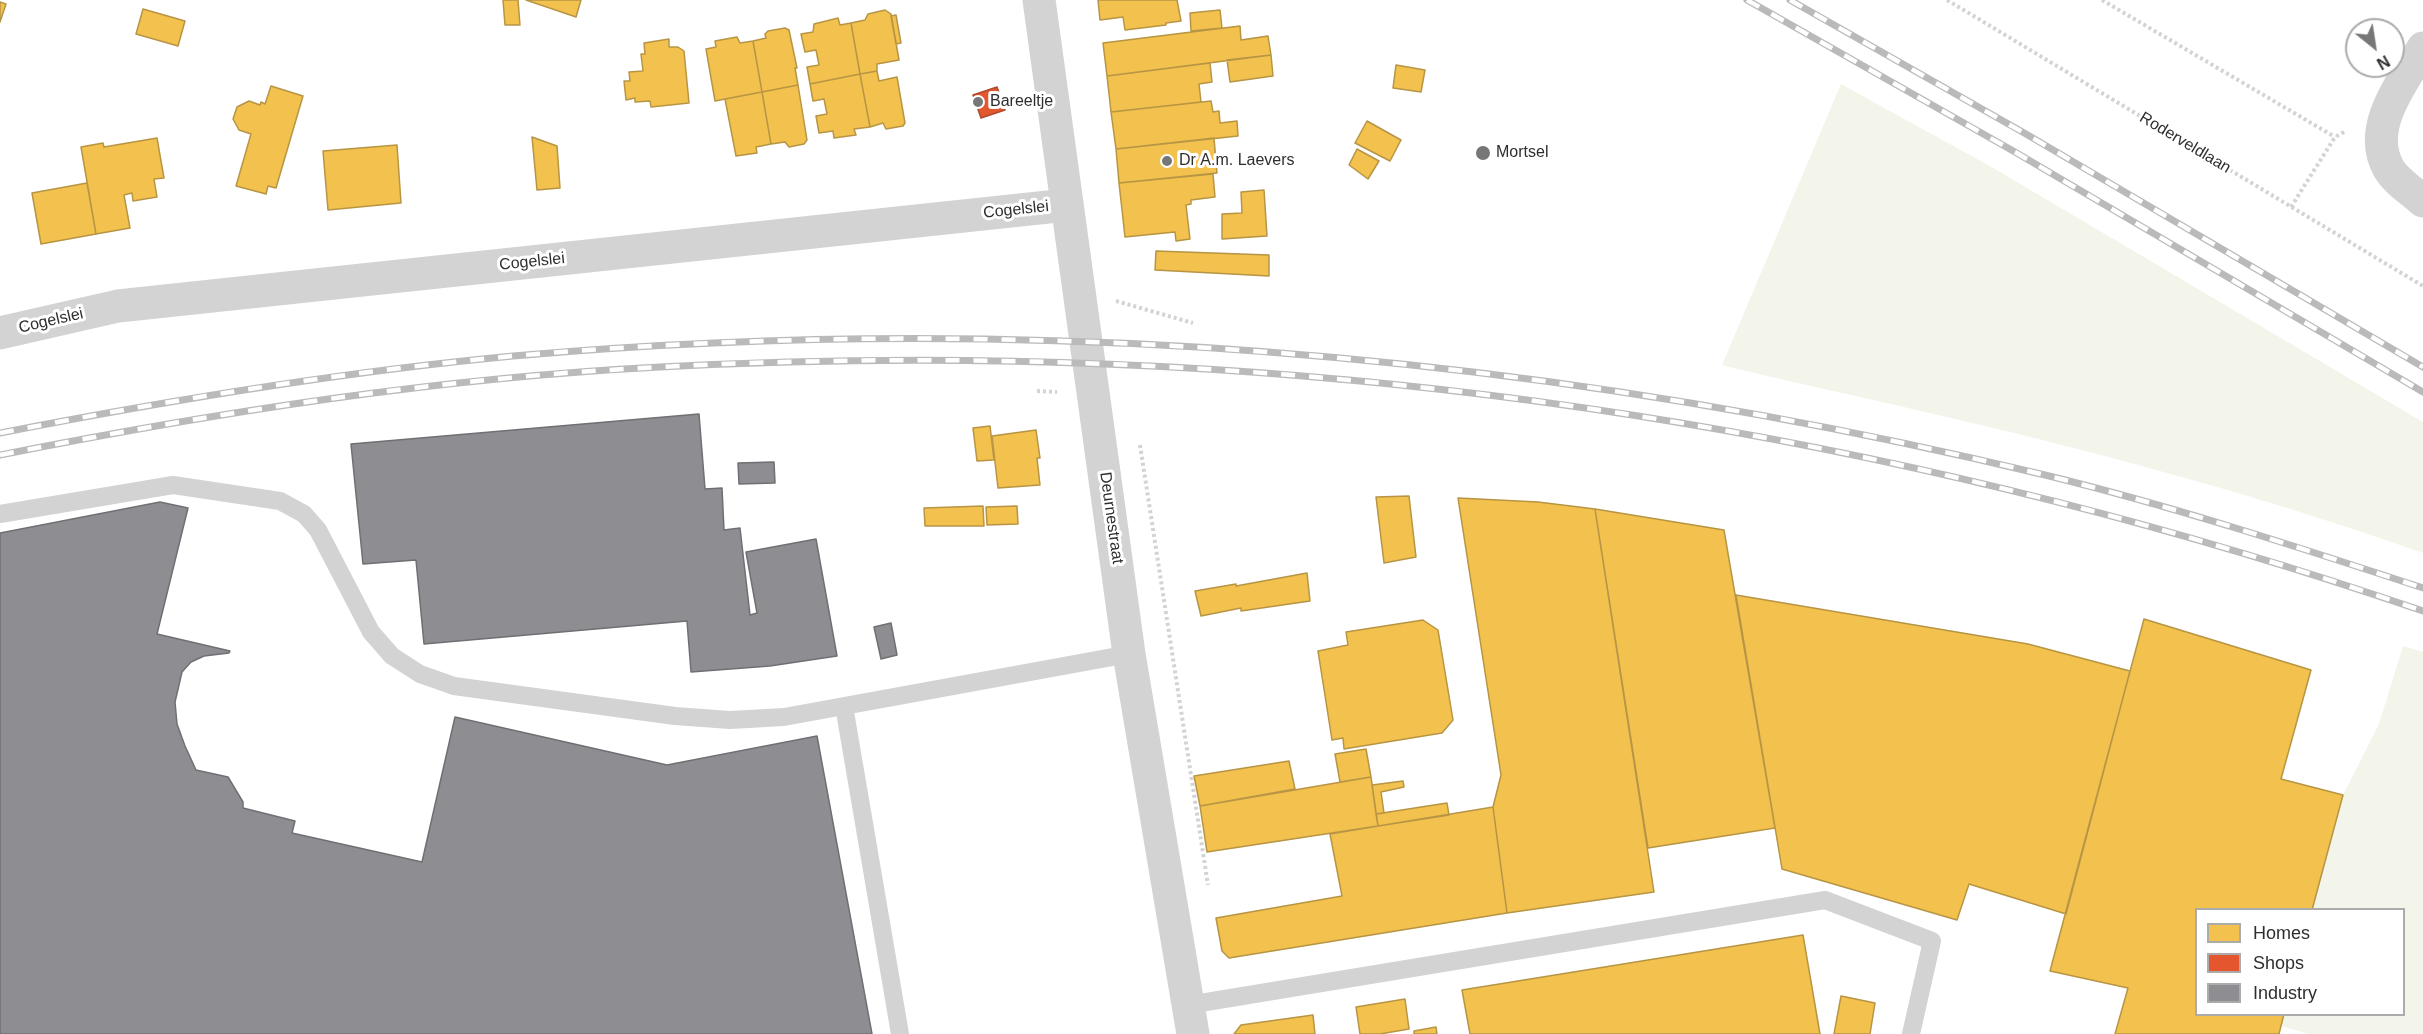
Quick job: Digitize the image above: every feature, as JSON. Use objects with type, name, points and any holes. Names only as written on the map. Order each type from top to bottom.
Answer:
[{"type":"street","name":"Deurnestraat","points":[[1039,0],[1129,654],[1190,1020]]},
{"type":"street","points":[[2413,192],[2389,169],[2383,153],[2381,130],[2386,112],[2423,48]]},
{"type":"street","name":"Cogelslei","points":[[0,333],[118,306],[1067,205]]},
{"type":"lane","points":[[0,514],[173,485],[280,501],[304,514],[318,530],[371,632],[392,656],[420,674],[454,686],[675,716],[730,720],[784,717],[1129,654]]},
{"type":"lane","points":[[844,706],[900,1034]]},
{"type":"lane","points":[[1190,1020],[1826,900],[1932,941],[1911,1034]]},
{"type":"path","name":"Roderveldlaan","points":[[1947,0],[2423,286]]},
{"type":"path","points":[[2102,0],[2335,137]]},
{"type":"path","points":[[2291,207],[2335,137],[2386,112]]},
{"type":"path","points":[[1117,311],[1115,300],[1193,323]]},
{"type":"path","points":[[1138,435],[1209,893]]},
{"type":"shaded area","points":[[1841,84],[1995,169],[2423,422],[2423,553],[2237,493],[2111,458],[1985,426],[1722,365]]},
{"type":"shaded area","points":[[2403,646],[2423,652],[2423,1034],[2309,1034],[2281,1026],[2284,1016],[2405,1016],[2405,908],[2312,908],[2343,795],[2379,724]]},
{"type":"building: Homes","points":[[503,0],[518,0],[520,25],[505,25]]},
{"type":"building: Homes","points":[[526,0],[581,0],[576,17]]},
{"type":"building: Homes","points":[[1098,0],[1177,0],[1181,21],[1125,30],[1123,17],[1100,20]]},
{"type":"building: Homes","points":[[0,2],[6,4],[0,22]]},
{"type":"building: Homes","points":[[143,9],[185,21],[178,46],[136,34]]},
{"type":"building: Homes","points":[[885,10],[891,14],[899,60],[877,64],[877,71],[860,74],[851,23],[865,20],[868,14]]},
{"type":"building: Homes","points":[[1220,10],[1222,28],[1191,31],[1190,13]]},
{"type":"building: Homes","points":[[896,15],[901,43],[896,44],[891,16]]},
{"type":"building: Homes","points":[[838,18],[840,25],[851,23],[860,74],[810,84],[807,67],[819,65],[816,50],[805,52],[801,34],[813,32],[814,24]]},
{"type":"building: Homes","points":[[1240,26],[1241,40],[1268,36],[1271,55],[1107,76],[1103,43]]},
{"type":"building: Homes","points":[[785,28],[789,30],[798,85],[762,92],[753,41],[766,38],[765,34],[768,31]]},
{"type":"building: Homes","points":[[737,37],[740,43],[753,41],[762,92],[715,101],[706,49],[716,47],[715,41]]},
{"type":"building: Homes","points":[[669,39],[669,47],[678,47],[684,51],[689,103],[651,107],[650,101],[635,102],[635,98],[626,100],[624,81],[630,81],[629,72],[643,71],[641,54],[645,54],[644,43]]},
{"type":"building: Homes","points":[[1271,55],[1273,76],[1230,82],[1227,60]]},
{"type":"building: Homes","points":[[1210,63],[1212,82],[1199,84],[1201,102],[1111,112],[1107,76]]},
{"type":"building: Homes","points":[[1396,65],[1425,70],[1421,92],[1393,88]]},
{"type":"building: Homes","points":[[877,71],[879,81],[897,77],[905,123],[903,126],[886,129],[883,123],[870,127],[860,74]]},
{"type":"building: Homes","points":[[860,74],[870,127],[854,129],[856,135],[834,138],[833,131],[819,133],[816,116],[827,114],[824,99],[813,101],[810,84]]},
{"type":"building: Homes","points":[[798,85],[807,140],[804,144],[789,147],[785,142],[771,144],[762,92]]},
{"type":"building: Homes","points":[[271,86],[303,96],[276,188],[268,186],[266,194],[236,186],[251,134],[239,130],[233,119],[237,107],[249,101],[260,105],[261,102],[265,104]]},
{"type":"building: Homes","points":[[762,92],[771,144],[756,147],[757,153],[736,156],[725,99]]},
{"type":"building: Homes","points":[[1211,101],[1213,112],[1219,111],[1220,123],[1237,121],[1238,136],[1116,149],[1111,112]]},
{"type":"building: Homes","points":[[1367,121],[1401,140],[1390,161],[1355,143]]},
{"type":"building: Homes","points":[[532,137],[557,146],[560,188],[537,190]]},
{"type":"building: Homes","points":[[157,138],[164,178],[154,179],[157,197],[133,201],[132,193],[124,195],[130,228],[96,234],[81,147],[103,143],[104,147]]},
{"type":"building: Homes","name":"Dr A.m. Laevers","points":[[1214,138],[1217,173],[1119,183],[1116,149]]},
{"type":"building: Homes","points":[[397,145],[401,203],[328,210],[323,151]]},
{"type":"building: Homes","points":[[1357,149],[1379,161],[1368,179],[1349,165]]},
{"type":"building: Homes","points":[[1213,174],[1215,197],[1191,200],[1191,204],[1186,205],[1190,239],[1176,241],[1175,232],[1125,237],[1119,183]]},
{"type":"building: Homes","points":[[87,183],[96,234],[41,244],[32,193]]},
{"type":"building: Homes","points":[[1264,190],[1267,236],[1222,239],[1222,214],[1242,213],[1241,192]]},
{"type":"building: Homes","points":[[1156,251],[1269,255],[1269,276],[1155,270]]},
{"type":"building: Homes","points":[[990,426],[994,460],[977,461],[973,428]]},
{"type":"building: Homes","points":[[1036,430],[1040,458],[1037,458],[1040,485],[998,488],[992,436]]},
{"type":"building: Homes","points":[[1409,496],[1416,557],[1384,563],[1376,497]]},
{"type":"building: Homes","points":[[1458,498],[1538,502],[1595,509],[1654,892],[1507,913],[1493,807],[1501,775]]},
{"type":"building: Homes","points":[[983,506],[984,526],[925,526],[924,508]]},
{"type":"building: Homes","points":[[1017,506],[1018,524],[987,525],[986,507]]},
{"type":"building: Homes","points":[[1595,509],[1724,530],[1775,828],[1648,848]]},
{"type":"building: Homes","points":[[1307,573],[1310,601],[1241,611],[1241,608],[1201,616],[1195,591]]},
{"type":"building: Homes","points":[[1736,595],[2028,644],[2130,671],[2066,914],[1969,884],[1957,920],[1782,869]]},
{"type":"building: Homes","points":[[2144,619],[2311,670],[2281,779],[2343,795],[2313,908],[2195,908],[2195,1016],[2284,1016],[2279,1034],[2115,1034],[2128,988],[2050,971]]},
{"type":"building: Homes","points":[[1423,620],[1438,630],[1453,720],[1442,733],[1344,749],[1343,738],[1332,740],[1318,651],[1348,645],[1346,632]]},
{"type":"building: Homes","points":[[1366,749],[1371,777],[1340,782],[1335,754]]},
{"type":"building: Homes","points":[[1289,761],[1295,789],[1200,806],[1194,776]]},
{"type":"building: Homes","points":[[1371,777],[1378,826],[1207,852],[1200,806]]},
{"type":"building: Homes","points":[[1403,781],[1404,787],[1381,792],[1384,813],[1376,814],[1372,785]]},
{"type":"building: Homes","points":[[1447,803],[1449,815],[1378,826],[1376,814]]},
{"type":"building: Homes","points":[[1493,807],[1507,913],[1229,958],[1222,951],[1216,918],[1342,896],[1330,834]]},
{"type":"building: Homes","points":[[1803,935],[1820,1034],[1470,1034],[1462,990]]},
{"type":"building: Homes","points":[[1841,996],[1875,1003],[1870,1034],[1834,1034]]},
{"type":"building: Homes","points":[[1405,999],[1409,1029],[1380,1034],[1360,1034],[1356,1007]]},
{"type":"building: Homes","points":[[1313,1015],[1315,1034],[1234,1034],[1241,1025]]},
{"type":"building: Homes","points":[[1436,1027],[1437,1034],[1414,1034],[1414,1031]]},
{"type":"building: Shops","points":[[997,87],[1005,110],[981,118],[973,95]]},
{"type":"building: Industry","points":[[699,414],[705,489],[722,488],[724,530],[740,528],[750,615],[757,613],[746,552],[816,539],[837,656],[770,666],[691,672],[687,621],[424,644],[416,560],[363,564],[351,444]]},
{"type":"building: Industry","points":[[774,462],[775,483],[739,484],[738,463]]},
{"type":"building: Industry","points":[[160,502],[188,508],[157,634],[230,651],[204,656],[191,662],[182,672],[175,702],[177,724],[185,746],[196,770],[228,777],[243,802],[243,808],[295,821],[292,833],[422,862],[455,717],[667,765],[817,736],[872,1034],[0,1034],[0,533]]},
{"type":"building: Industry","points":[[891,623],[897,655],[881,659],[874,627]]},
{"type":"railway","points":[[1747,0],[2015,152],[2423,392]]},
{"type":"railway","points":[[1790,0],[2026,134],[2423,367]]},
{"type":"railway","points":[[0,433],[191,398],[384,370],[513,356],[706,343],[899,339],[1091,342],[1284,353],[1475,372],[1666,399],[1856,433],[2045,475],[2140,500],[2282,542],[2423,588]]},
{"type":"railway","points":[[0,455],[82,439],[328,399],[494,379],[660,367],[885,360],[1110,364],[1332,378],[1554,404],[1773,439],[1991,486],[2208,543],[2423,611]]},
{"type":"place","name":"Bareeltje","points":[[978,102]]},
{"type":"place","name":"Mortsel","points":[[1483,153]]},
{"type":"place","name":"Dr A.m. Laevers","points":[[1167,161]]}]
